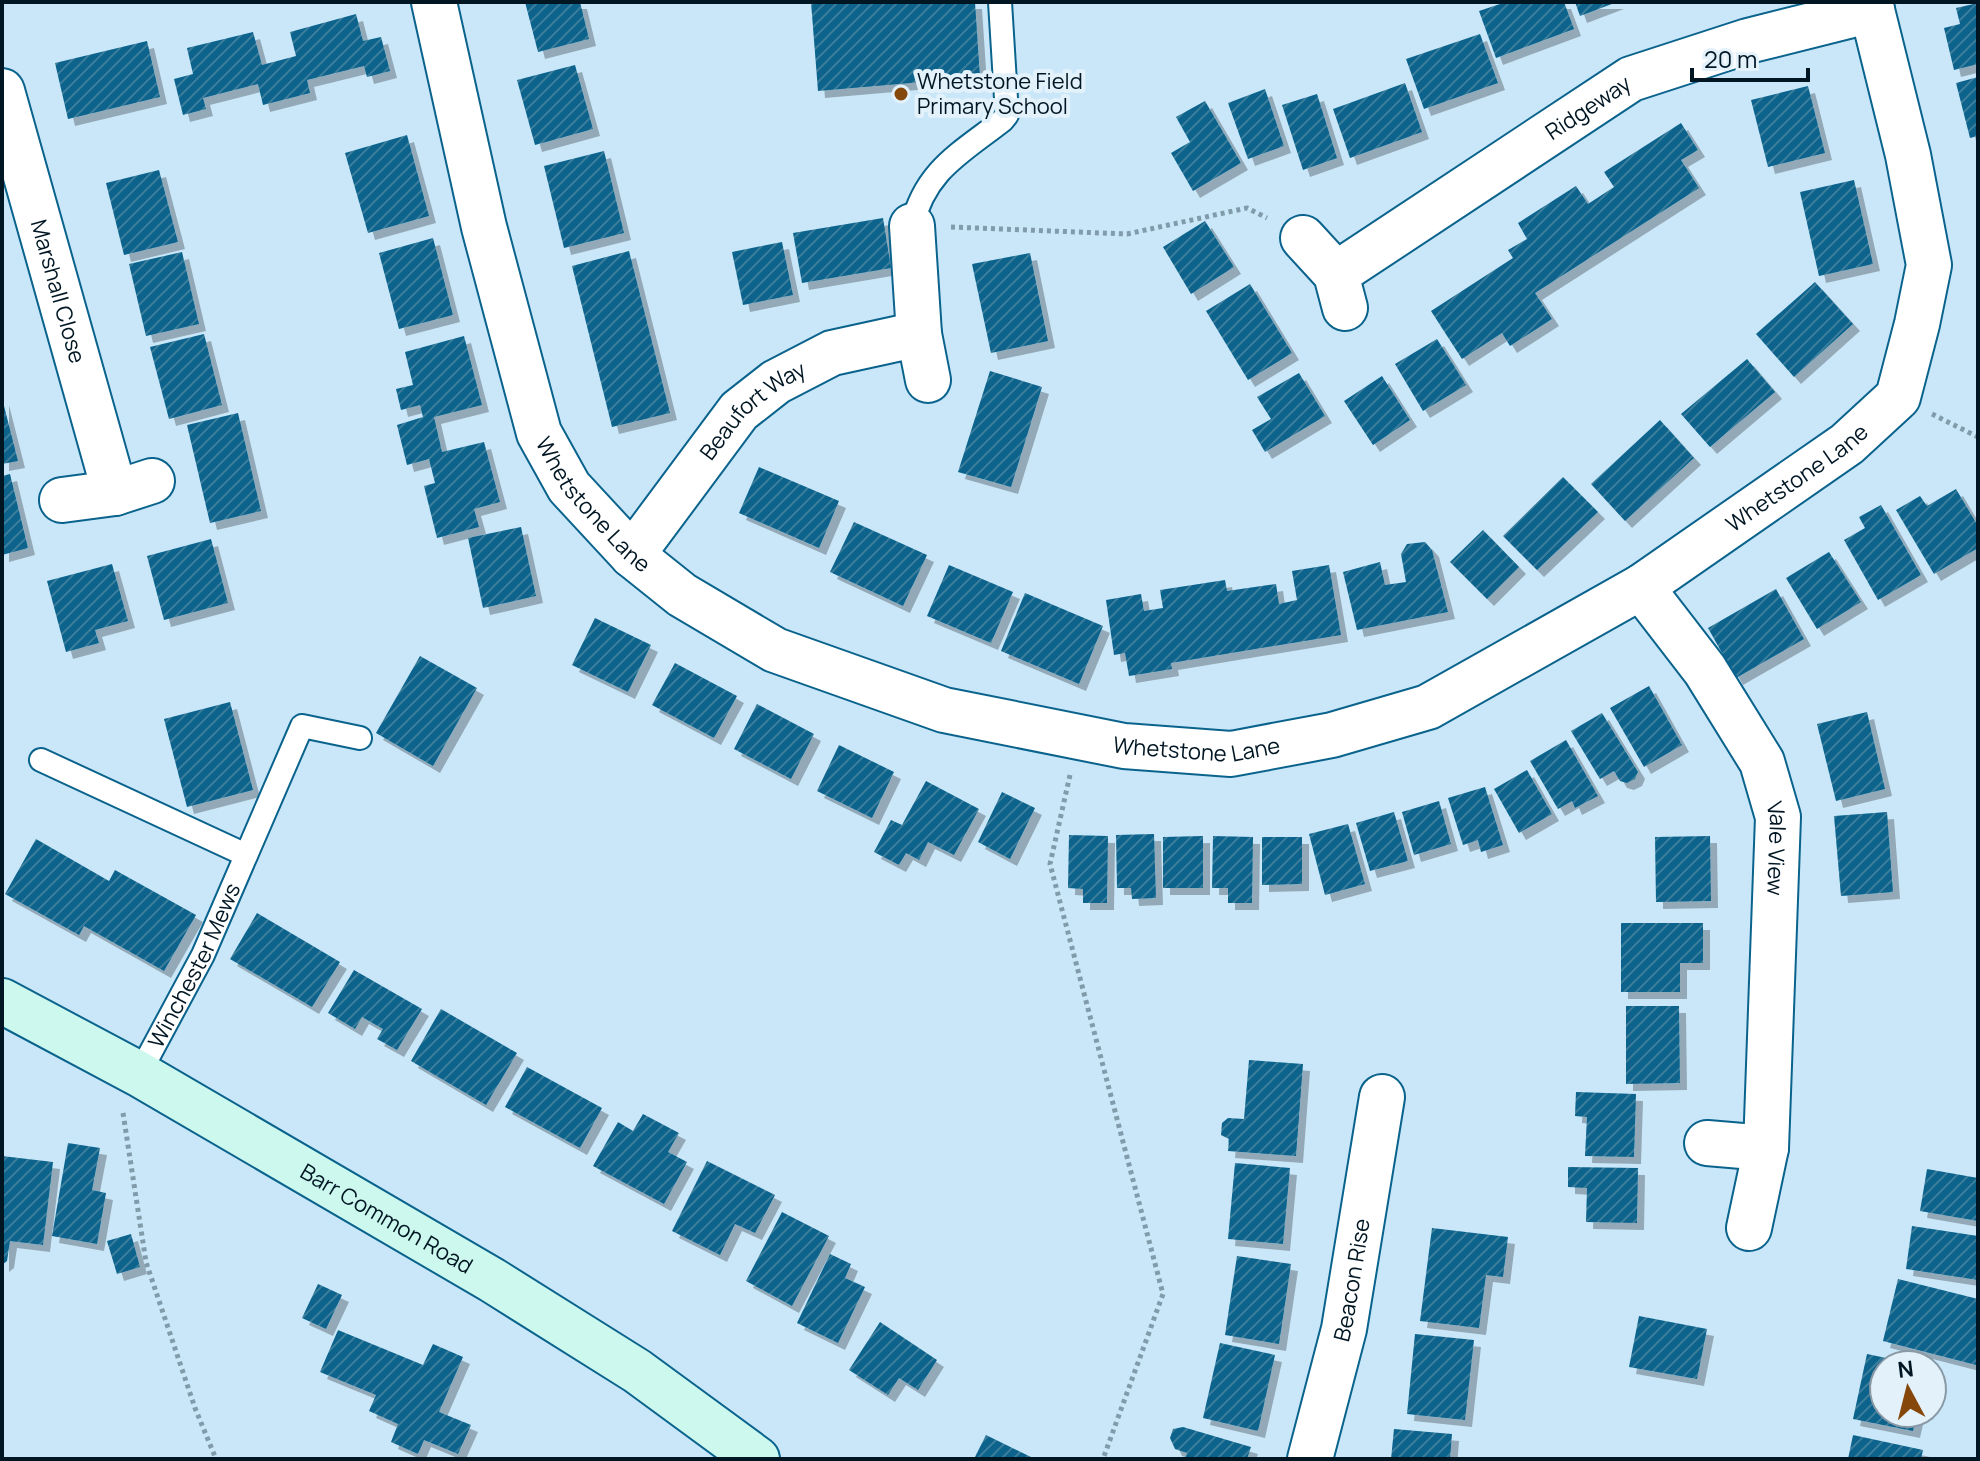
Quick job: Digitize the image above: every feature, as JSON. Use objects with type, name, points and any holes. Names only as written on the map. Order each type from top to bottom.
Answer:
[{"type":"main road","name":"Barr Common Road","points":[[2,1001],[126,1067],[492,1280],[637,1371],[757,1459]]},
{"type":"street","name":"Whetstone Lane","points":[[434,2],[484,227],[539,433],[569,487],[632,555],[682,595],[775,650],[944,710],[1124,746],[1231,754],[1332,735],[1428,707],[1641,587],[1847,444],[1898,397]]},
{"type":"street","points":[[1871,6],[1908,155],[1929,265],[1898,397]]},
{"type":"street","name":"Ridgeway","points":[[1303,238],[1340,291],[1631,79],[1871,6]]},
{"type":"street","name":"Marshall Close","points":[[2,91],[133,487],[62,500]]},
{"type":"street","points":[[912,226],[919,334],[928,380]]},
{"type":"street","name":"Beaufort Way","points":[[632,555],[739,411],[776,382],[832,353],[919,334]]},
{"type":"street","name":"Vale View","points":[[1641,587],[1705,670],[1762,762],[1778,817],[1766,1148],[1749,1228]]},
{"type":"street","name":"Beacon Rise","points":[[1310,1459],[1344,1329],[1382,1097]]},
{"type":"street","points":[[1707,1143],[1766,1148]]},
{"type":"lane","points":[[912,226],[923,191],[935,174],[1007,115],[1000,2]]},
{"type":"lane","name":"Winchester Mews","points":[[126,1067],[203,955],[302,726],[360,738]]},
{"type":"lane","name":"Winchester Mews","points":[[41,760],[246,855]]},
{"type":"path","points":[[912,226],[1127,234],[1247,208],[1303,238]]},
{"type":"path","points":[[1898,397],[1978,437]]},
{"type":"path","points":[[1079,737],[1050,864],[1163,1294],[1103,1459]]},
{"type":"path","points":[[126,1067],[146,1262],[195,1408],[216,1459]]},
{"type":"building","points":[[525,2],[580,2],[589,39],[538,52]]},
{"type":"building","points":[[811,2],[975,2],[980,77],[818,91]]},
{"type":"building","points":[[1506,2],[1564,2],[1574,29],[1496,58],[1479,11]]},
{"type":"building","points":[[1575,2],[1617,2],[1580,16]]},
{"type":"building","points":[[1978,3],[1978,64],[1954,70],[1944,28],[1960,24],[1956,8]]},
{"type":"building","points":[[356,14],[363,41],[381,37],[390,71],[367,77],[364,66],[307,80],[310,93],[263,105],[258,84],[203,98],[206,109],[183,115],[174,79],[193,74],[187,48],[253,32],[262,65],[296,56],[290,32]]},
{"type":"building","points":[[1480,34],[1498,83],[1424,109],[1406,59]]},
{"type":"building","points":[[147,41],[160,97],[68,119],[55,63]]},
{"type":"building","points":[[575,65],[593,129],[535,145],[517,80]]},
{"type":"building","points":[[1978,77],[1978,136],[1970,138],[1956,83]]},
{"type":"building","points":[[1405,83],[1422,132],[1350,158],[1333,109]]},
{"type":"building","points":[[1808,86],[1825,153],[1768,167],[1751,100]]},
{"type":"building","points":[[1265,89],[1284,146],[1248,159],[1228,103]]},
{"type":"building","points":[[1317,94],[1337,158],[1303,170],[1282,105]]},
{"type":"building","points":[[1205,101],[1241,163],[1193,191],[1171,153],[1190,142],[1176,117]]},
{"type":"building","points":[[1681,123],[1698,150],[1681,160],[1699,188],[1535,293],[1552,319],[1510,346],[1502,333],[1462,359],[1431,311],[1513,258],[1508,250],[1527,239],[1518,223],[1576,186],[1588,204],[1614,187],[1604,172]]},
{"type":"building","points":[[407,135],[429,216],[368,233],[345,153]]},
{"type":"building","points":[[604,151],[624,233],[564,248],[544,166]]},
{"type":"building","points":[[159,170],[178,242],[124,255],[106,183]]},
{"type":"building","points":[[1854,180],[1873,264],[1819,276],[1800,192]]},
{"type":"building","points":[[883,218],[891,268],[802,283],[793,233]]},
{"type":"building","points":[[1205,221],[1234,267],[1191,294],[1163,247]]},
{"type":"building","points":[[433,238],[453,315],[399,329],[379,253]]},
{"type":"building","points":[[782,242],[793,295],[743,305],[732,252]]},
{"type":"building","points":[[629,251],[670,413],[612,427],[572,266]]},
{"type":"building","points":[[182,252],[199,324],[146,336],[129,264]]},
{"type":"building","points":[[1030,253],[1048,341],[991,353],[972,264]]},
{"type":"building","points":[[1815,282],[1853,324],[1794,377],[1756,334]]},
{"type":"building","points":[[1250,284],[1292,353],[1248,380],[1206,311]]},
{"type":"building","points":[[204,334],[222,405],[169,419],[150,347]]},
{"type":"building","points":[[464,336],[482,405],[434,417],[442,452],[484,442],[500,502],[474,509],[479,527],[437,538],[424,486],[435,483],[429,459],[407,465],[397,425],[423,417],[420,405],[401,410],[396,389],[413,385],[405,352]]},
{"type":"building","points":[[1437,339],[1466,385],[1423,411],[1395,364]]},
{"type":"building","points":[[1747,359],[1775,392],[1710,447],[1681,414]]},
{"type":"building","points":[[990,371],[1042,387],[1011,487],[958,472]]},
{"type":"building","points":[[1299,373],[1325,416],[1265,452],[1252,430],[1271,419],[1257,397]]},
{"type":"building","points":[[1382,376],[1410,420],[1373,445],[1344,401]]},
{"type":"building","points":[[2,398],[18,461],[2,464]]},
{"type":"building","points":[[238,413],[261,511],[210,523],[187,425]]},
{"type":"building","points":[[1660,420],[1694,458],[1625,521],[1591,484]]},
{"type":"building","points":[[759,467],[839,501],[819,548],[739,513]]},
{"type":"building","points":[[10,474],[28,548],[2,555],[2,476]]},
{"type":"building","points":[[1563,477],[1598,512],[1537,570],[1503,536]]},
{"type":"building","points":[[1956,489],[1978,526],[1978,548],[1934,574],[1896,510],[1920,496],[1927,506]]},
{"type":"building","points":[[1881,505],[1921,575],[1878,600],[1844,540],[1865,528],[1859,517]]},
{"type":"building","points":[[854,522],[927,555],[903,606],[830,572]]},
{"type":"building","points":[[521,527],[536,596],[483,608],[468,538]]},
{"type":"building","points":[[1483,530],[1519,567],[1487,599],[1450,562]]},
{"type":"building","points":[[211,539],[228,603],[164,620],[147,556]]},
{"type":"building","points":[[1425,542],[1432,550],[1448,612],[1357,630],[1343,572],[1380,562],[1385,585],[1406,582],[1401,554],[1407,544]]},
{"type":"building","points":[[1829,552],[1861,602],[1817,629],[1786,578]]},
{"type":"building","points":[[112,564],[128,621],[95,630],[99,643],[66,652],[47,581]]},
{"type":"building","points":[[949,565],[1013,592],[991,643],[927,616]]},
{"type":"building","points":[[1329,565],[1341,635],[1171,663],[1172,669],[1129,676],[1125,653],[1114,655],[1106,600],[1141,594],[1144,611],[1163,608],[1160,590],[1225,580],[1227,591],[1276,584],[1279,604],[1297,600],[1292,571]]},
{"type":"building","points":[[1776,589],[1804,639],[1736,678],[1708,628]]},
{"type":"building","points":[[1025,593],[1103,626],[1079,684],[1001,651]]},
{"type":"building","points":[[595,618],[651,645],[628,692],[572,665]]},
{"type":"building","points":[[420,656],[477,688],[433,766],[376,733]]},
{"type":"building","points":[[675,663],[737,696],[714,738],[652,705]]},
{"type":"building","points":[[1649,686],[1682,745],[1644,767],[1610,708]]},
{"type":"building","points":[[230,702],[253,790],[187,807],[164,719]]},
{"type":"building","points":[[757,704],[814,734],[791,779],[734,749]]},
{"type":"building","points":[[1867,712],[1885,789],[1836,801],[1817,724]]},
{"type":"building","points":[[1602,713],[1638,772],[1635,779],[1627,783],[1620,781],[1614,771],[1600,779],[1571,731]]},
{"type":"building","points":[[1566,740],[1598,796],[1575,808],[1572,801],[1558,809],[1530,761]]},
{"type":"building","points":[[839,745],[894,772],[872,818],[817,791]]},
{"type":"building","points":[[1527,770],[1552,814],[1519,833],[1494,789]]},
{"type":"building","points":[[926,781],[979,809],[954,855],[928,842],[919,860],[906,853],[899,865],[874,852],[891,820],[902,825]]},
{"type":"building","points":[[1485,787],[1503,845],[1481,852],[1478,840],[1463,845],[1448,798]]},
{"type":"building","points":[[1002,792],[1035,808],[1010,859],[978,842]]},
{"type":"building","points":[[1439,801],[1451,844],[1414,855],[1402,812]]},
{"type":"building","points":[[1394,812],[1408,861],[1370,871],[1356,823]]},
{"type":"building","points":[[1887,812],[1893,892],[1841,896],[1834,816]]},
{"type":"building","points":[[1348,824],[1365,884],[1325,895],[1309,834]]},
{"type":"building","points":[[1154,834],[1156,898],[1132,899],[1131,888],[1117,888],[1116,835]]},
{"type":"building","points":[[1069,835],[1108,836],[1107,903],[1083,903],[1083,889],[1068,888]]},
{"type":"building","points":[[1203,836],[1203,888],[1163,888],[1163,837]]},
{"type":"building","points":[[1213,836],[1253,837],[1252,903],[1228,903],[1228,888],[1212,888]]},
{"type":"building","points":[[1710,836],[1711,901],[1656,902],[1655,837]]},
{"type":"building","points":[[1262,837],[1302,837],[1302,884],[1262,885]]},
{"type":"building","points":[[36,839],[109,881],[115,870],[196,915],[164,971],[84,926],[79,935],[5,894]]},
{"type":"building","points":[[257,913],[340,962],[312,1007],[230,959]]},
{"type":"building","points":[[1621,923],[1703,923],[1703,963],[1680,963],[1680,992],[1621,992]]},
{"type":"building","points":[[354,970],[422,1009],[397,1050],[377,1039],[383,1029],[362,1017],[355,1029],[328,1013]]},
{"type":"building","points":[[1626,1006],[1679,1006],[1680,1083],[1626,1084]]},
{"type":"building","points":[[441,1009],[517,1053],[486,1105],[411,1061]]},
{"type":"building","points":[[1249,1060],[1303,1064],[1296,1156],[1228,1151],[1229,1139],[1221,1135],[1222,1123],[1228,1118],[1244,1119]]},
{"type":"building","points":[[527,1067],[602,1108],[580,1148],[505,1107]]},
{"type":"building","points":[[1576,1092],[1636,1094],[1634,1157],[1585,1156],[1587,1117],[1575,1116]]},
{"type":"building","points":[[643,1114],[679,1133],[668,1152],[687,1162],[664,1204],[593,1166],[618,1122],[633,1131]]},
{"type":"building","points":[[68,1143],[100,1148],[92,1190],[106,1193],[97,1244],[52,1236]]},
{"type":"building","points":[[2,1156],[53,1162],[43,1245],[10,1241],[7,1261],[2,1265]]},
{"type":"building","points":[[707,1161],[775,1195],[755,1233],[735,1224],[720,1255],[672,1231]]},
{"type":"building","points":[[1235,1163],[1290,1168],[1283,1244],[1228,1239]]},
{"type":"building","points":[[1568,1167],[1638,1168],[1637,1223],[1586,1222],[1587,1188],[1568,1187]]},
{"type":"building","points":[[1927,1169],[1978,1178],[1978,1221],[1920,1211]]},
{"type":"building","points":[[782,1212],[829,1236],[792,1306],[746,1281]]},
{"type":"building","points":[[1912,1226],[1978,1236],[1978,1280],[1906,1269]]},
{"type":"building","points":[[1432,1228],[1508,1237],[1503,1277],[1486,1275],[1479,1328],[1420,1321]]},
{"type":"building","points":[[131,1234],[140,1267],[117,1274],[107,1241]]},
{"type":"building","points":[[830,1254],[851,1264],[845,1278],[865,1287],[838,1343],[797,1323]]},
{"type":"building","points":[[1237,1256],[1291,1264],[1279,1344],[1225,1335]]},
{"type":"building","points":[[1898,1279],[1978,1299],[1976,1365],[1948,1358],[1948,1349],[1914,1349],[1883,1341]]},
{"type":"building","points":[[318,1284],[342,1295],[326,1329],[302,1318]]},
{"type":"building","points":[[1639,1316],[1707,1329],[1697,1379],[1629,1367]]},
{"type":"building","points":[[880,1322],[937,1360],[918,1390],[899,1378],[888,1395],[849,1370]]},
{"type":"building","points":[[338,1330],[423,1365],[433,1344],[463,1357],[439,1412],[471,1425],[458,1454],[424,1440],[418,1454],[391,1442],[398,1424],[369,1411],[376,1395],[320,1372]]},
{"type":"building","points":[[1415,1334],[1474,1340],[1465,1420],[1407,1414]]},
{"type":"building","points":[[1220,1343],[1275,1355],[1258,1431],[1203,1418]]},
{"type":"building","points":[[1867,1354],[1868,1354],[1868,1422],[1853,1419]]},
{"type":"building","points":[[1183,1427],[1251,1447],[1247,1459],[1185,1459],[1187,1453],[1175,1449],[1170,1438],[1173,1429]]},
{"type":"building","points":[[1394,1429],[1452,1434],[1450,1459],[1391,1459]]},
{"type":"building","points":[[986,1435],[1035,1459],[974,1459]]},
{"type":"building","points":[[1853,1435],[1923,1450],[1921,1459],[1848,1459]]},
{"type":"place","name":"Whetstone Field Primary School","points":[[901,94]]}]
